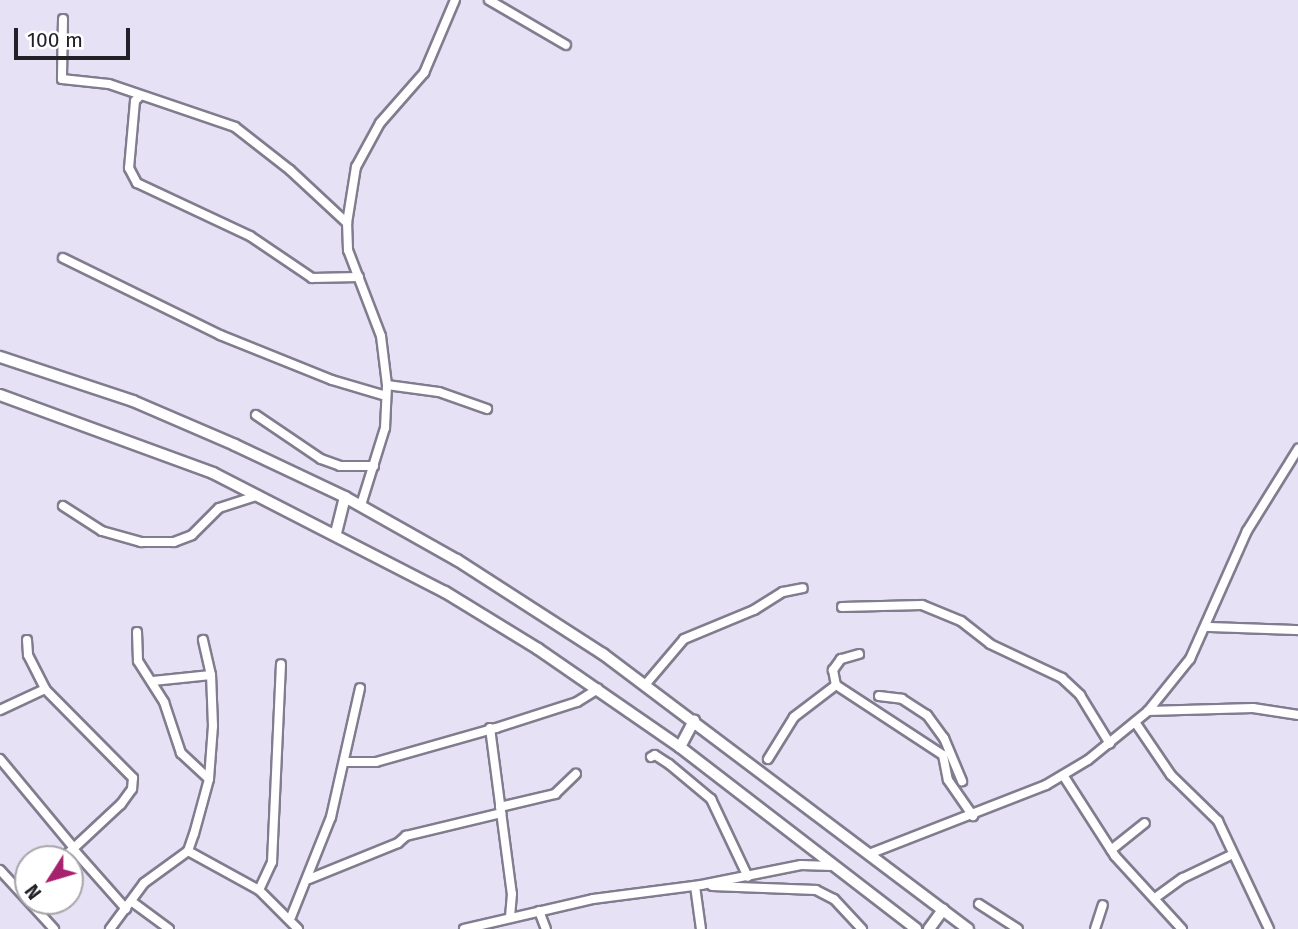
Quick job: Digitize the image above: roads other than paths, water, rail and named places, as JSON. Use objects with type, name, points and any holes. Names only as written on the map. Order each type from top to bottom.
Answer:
[{"type":"highway","points":[[0,357],[133,401],[361,505],[533,608],[645,685],[968,929]]},
{"type":"highway","points":[[0,396],[146,446],[240,486],[336,533],[445,592],[597,689],[680,747],[916,929]]},
{"type":"highway","points":[[336,533],[345,497]]},
{"type":"highway","points":[[680,747],[694,721]]},
{"type":"highway","points":[[929,929],[943,910]]},
{"type":"street","points":[[361,505],[386,421],[387,385],[381,337],[359,276],[351,263],[347,223],[363,147],[424,73],[455,0]]},
{"type":"street","points":[[489,0],[566,45]]},
{"type":"street","points":[[63,19],[62,79],[109,84],[242,131],[347,223]]},
{"type":"street","points":[[140,96],[135,101],[129,168],[137,183],[250,236],[312,278],[359,276]]},
{"type":"street","points":[[62,258],[220,335],[332,380],[386,396]]},
{"type":"street","points":[[387,385],[439,392],[487,409]]},
{"type":"street","points":[[256,415],[321,459],[340,466],[374,466]]},
{"type":"street","points":[[869,854],[973,816],[1063,775],[1110,744],[1148,711],[1181,673],[1207,627],[1247,531],[1298,449]]},
{"type":"street","points":[[63,506],[102,531],[160,543],[185,540],[233,501],[240,486]]},
{"type":"street","points":[[233,501],[259,496]]},
{"type":"street","points":[[645,685],[684,639],[754,610],[783,592],[803,588]]},
{"type":"street","points":[[842,607],[922,605],[961,621],[990,644],[1062,678],[1080,695],[1110,744]]},
{"type":"street","points":[[1207,627],[1298,630]]},
{"type":"street","points":[[137,632],[138,661],[153,681],[181,753],[208,779]]},
{"type":"street","points":[[27,640],[28,655],[45,689],[133,778],[132,789],[121,804],[78,845]]},
{"type":"street","points":[[110,929],[155,872],[188,851],[208,779],[213,726],[211,675],[203,640]]},
{"type":"street","points":[[859,654],[841,659],[833,670],[836,685],[943,755],[948,780],[973,816]]},
{"type":"street","points":[[259,890],[272,862],[281,664]]},
{"type":"street","points":[[153,681],[211,675]]},
{"type":"street","points":[[768,759],[794,717],[836,685]]},
{"type":"street","points":[[291,917],[309,879],[346,762],[360,688]]},
{"type":"street","points":[[0,710],[45,689]]},
{"type":"street","points":[[346,762],[376,762],[577,702],[597,689]]},
{"type":"street","points":[[879,696],[902,699],[927,715],[944,738],[962,781]]},
{"type":"street","points":[[1148,711],[1253,708],[1298,715]]},
{"type":"street","points":[[1136,722],[1171,775],[1218,821],[1269,929]]},
{"type":"street","points":[[489,728],[512,894],[510,917]]},
{"type":"street","points":[[651,757],[655,755],[669,764],[710,799],[748,877]]},
{"type":"street","points":[[0,759],[71,845]]},
{"type":"street","points":[[309,879],[398,844],[406,836],[555,794],[576,774]]},
{"type":"street","points":[[1063,775],[1111,850],[1182,929]]},
{"type":"street","points":[[1111,850],[1145,823]]},
{"type":"street","points":[[188,851],[259,890],[291,917],[299,929]]},
{"type":"street","points":[[801,865],[813,851]]},
{"type":"street","points":[[1155,898],[1183,878],[1233,854]]},
{"type":"street","points":[[84,859],[129,905],[169,929]]},
{"type":"street","points":[[464,929],[539,911],[748,877],[801,865],[832,866]]},
{"type":"street","points":[[0,870],[14,883]]},
{"type":"street","points":[[698,885],[802,888],[834,899],[868,929]]},
{"type":"street","points":[[698,885],[701,929]]},
{"type":"street","points":[[830,903],[846,910],[862,929]]},
{"type":"street","points":[[979,904],[1018,929]]},
{"type":"street","points":[[1095,929],[1103,905]]},
{"type":"street","points":[[539,911],[546,929]]},
{"type":"street","points":[[42,915],[54,929]]}]
